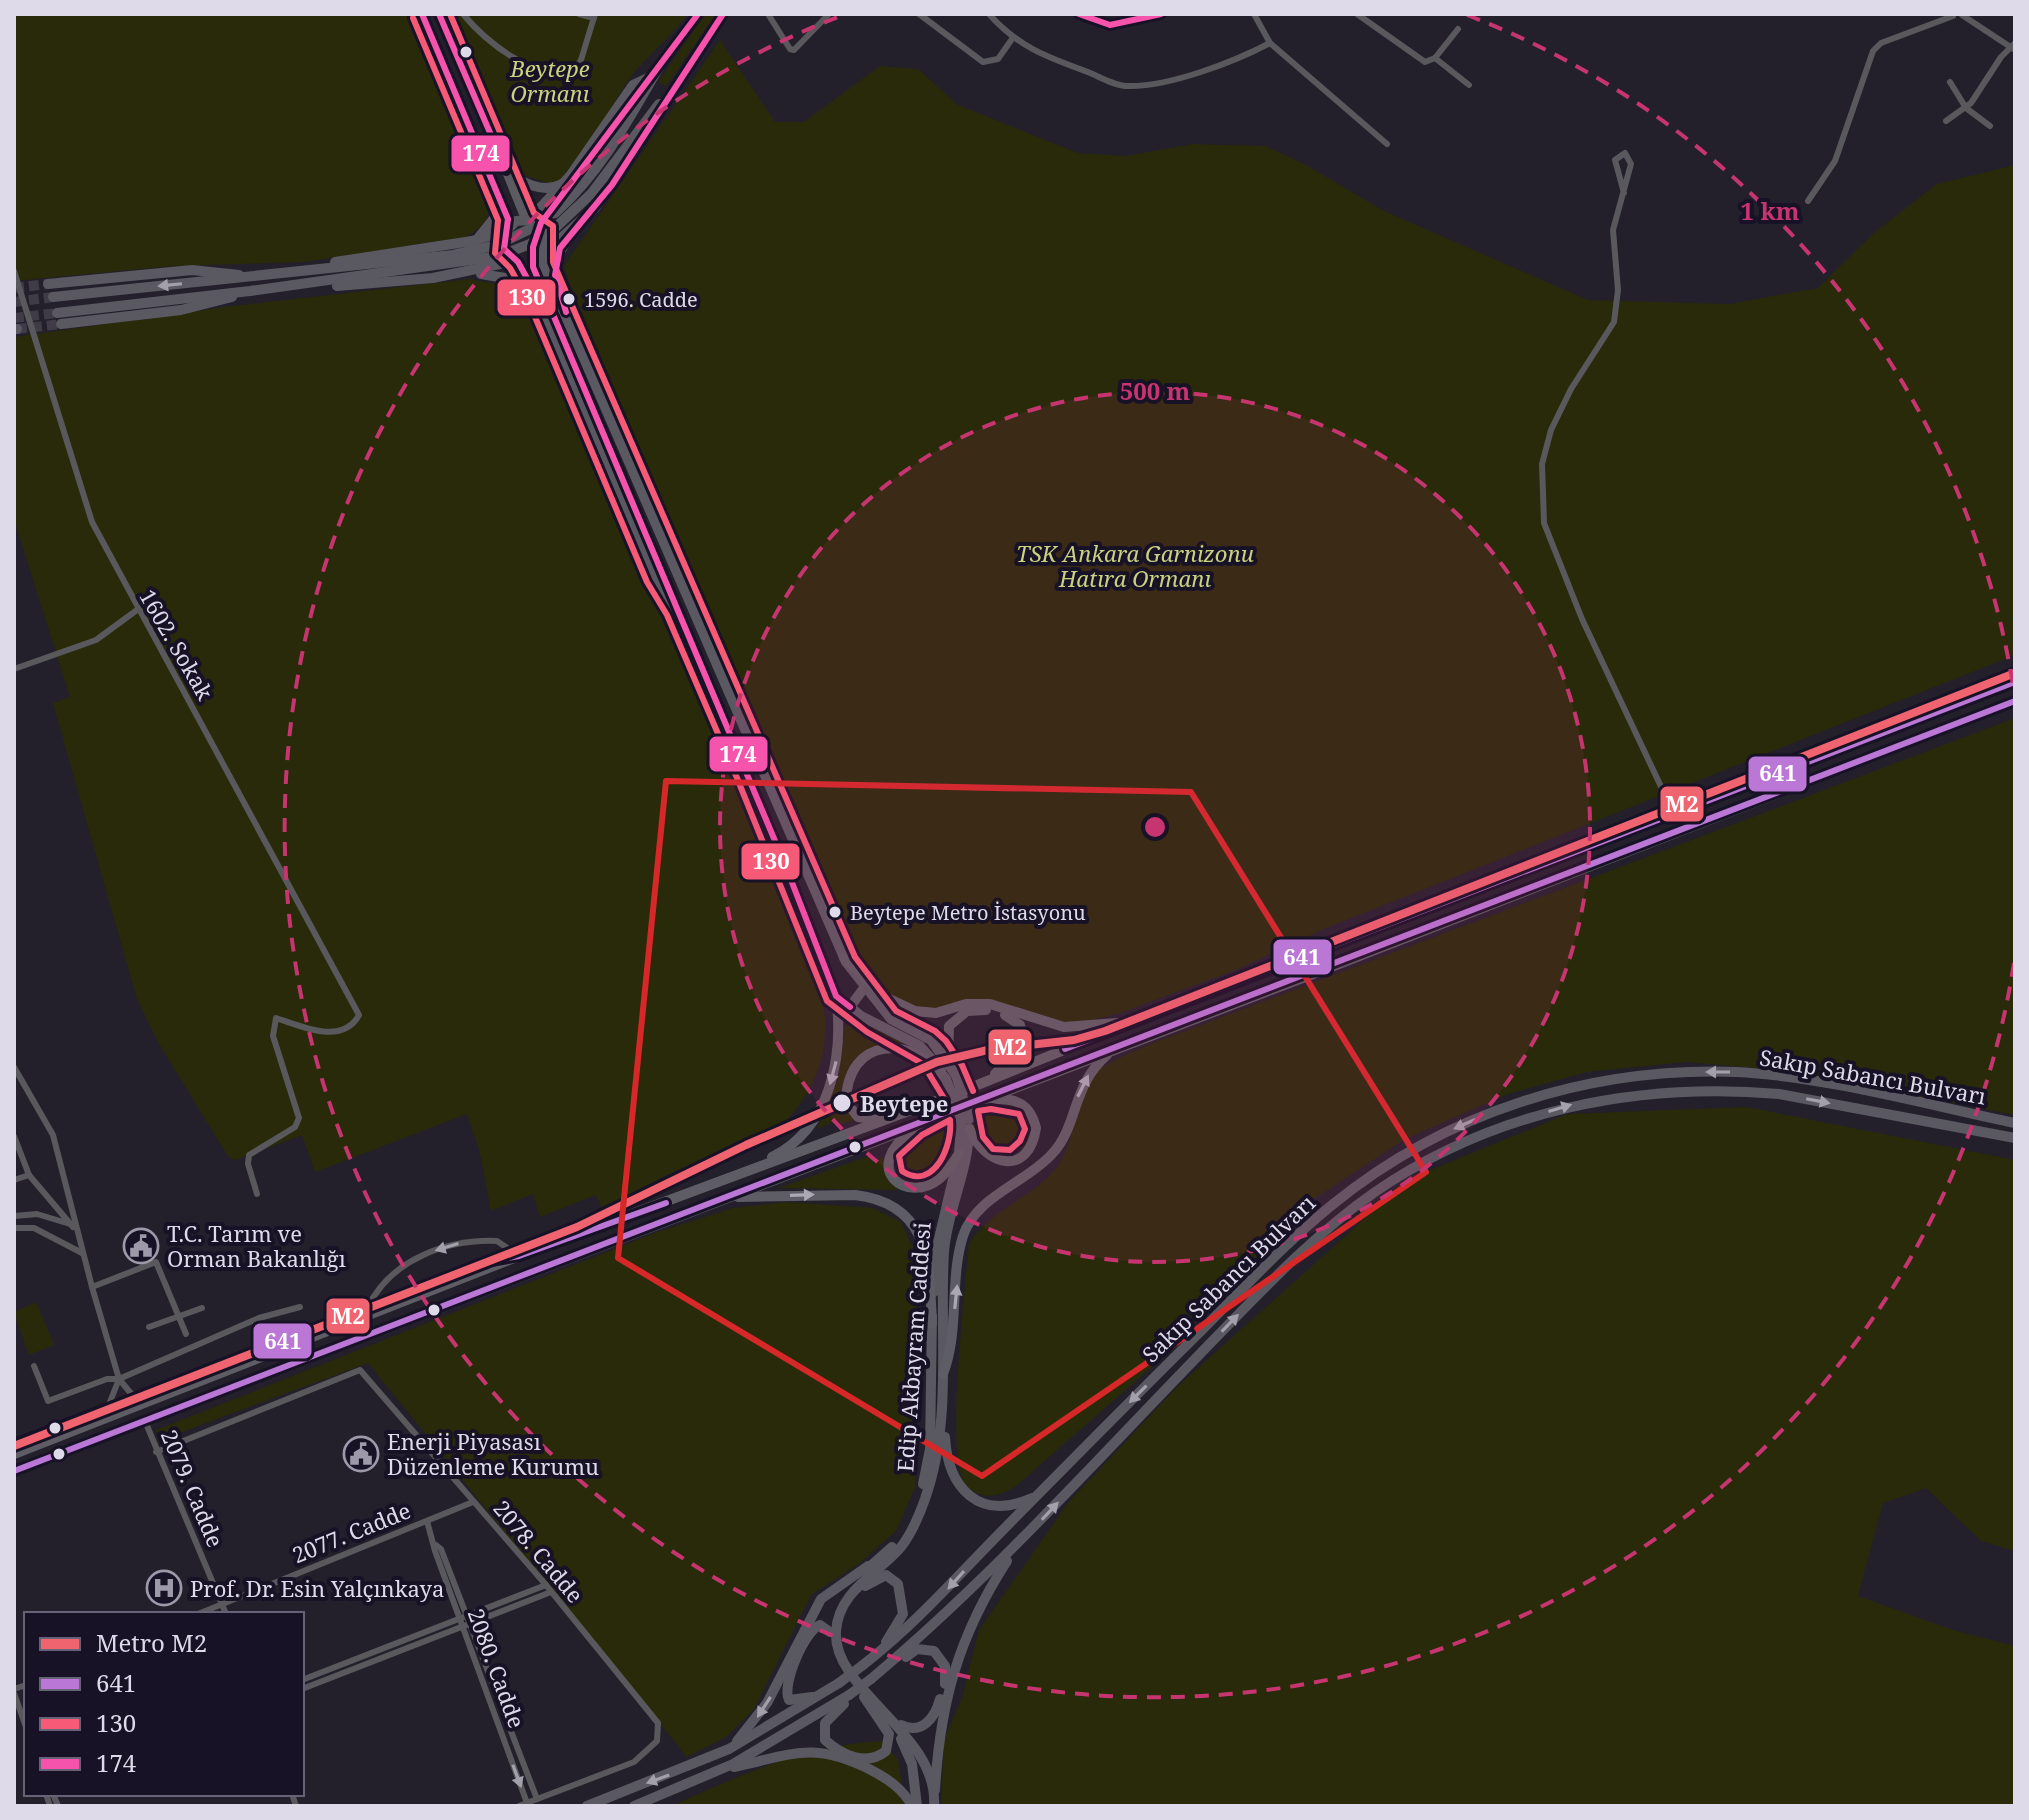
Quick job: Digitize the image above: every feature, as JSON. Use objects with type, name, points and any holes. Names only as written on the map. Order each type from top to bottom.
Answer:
[{"type":"highway","points":[[14,1454],[519,1256],[748,1173],[2015,682]]},
{"type":"highway","points":[[14,1471],[2015,701]]},
{"type":"highway","points":[[844,958],[885,997],[915,1011],[936,1013],[966,1004],[990,1004],[1046,1023],[1079,1028],[1146,1017]]},
{"type":"highway","points":[[748,1173],[796,1142],[823,1103],[839,1045],[835,994]]},
{"type":"highway","points":[[948,1061],[946,1034],[961,1014],[986,1010],[1013,1018],[1024,1033],[1025,1043],[988,1080]]},
{"type":"highway","points":[[881,1120],[858,1117],[846,1102],[851,1081],[864,1058],[884,1049],[912,1049],[951,1077]]},
{"type":"highway","points":[[943,1374],[950,1344],[961,1248],[969,1223],[985,1206],[1054,1152],[1083,1082],[1111,1050]]},
{"type":"highway","points":[[966,1124],[979,1149],[1001,1161],[1022,1156],[1035,1136],[1034,1119],[1026,1106],[1001,1099],[976,1101]]},
{"type":"highway","points":[[922,1122],[890,1151],[889,1170],[895,1179],[912,1187],[939,1180],[959,1154]]},
{"type":"highway","points":[[724,1199],[855,1195],[871,1197],[900,1210],[919,1234],[927,1255],[932,1324]]},
{"type":"highway","points":[[15,1440],[491,1261],[519,1256]]},
{"type":"main road","points":[[422,14],[494,185],[507,229],[504,249],[536,294],[656,578],[676,610]]},
{"type":"main road","points":[[439,14],[528,220],[544,230],[547,242],[539,255]]},
{"type":"main road","points":[[553,222],[593,172],[639,105],[654,75],[698,14]]},
{"type":"main road","points":[[566,312],[554,267],[560,248],[612,185],[666,97],[723,14]]},
{"type":"main road","points":[[654,75],[640,87],[570,189],[541,223],[540,292],[639,517],[786,867],[835,994],[850,1007],[924,1049],[951,1077]]},
{"type":"main road","points":[[292,272],[377,253],[472,241],[528,220],[545,207],[564,183],[633,85],[654,75]]},
{"type":"main road","points":[[59,318],[299,285],[498,250],[524,234],[553,222],[584,201],[635,131],[666,97]]},
{"type":"main road","points":[[463,114],[472,106],[483,113]]},
{"type":"main road","points":[[468,126],[479,129],[483,113]]},
{"type":"main road","points":[[506,168],[519,181],[537,186],[551,188],[564,183]]},
{"type":"main road","points":[[472,241],[485,231],[495,217],[494,185]]},
{"type":"main road","points":[[545,207],[543,216],[554,233],[571,232]]},
{"type":"main road","points":[[299,285],[355,285],[463,273],[516,262],[530,263],[571,232]]},
{"type":"main road","points":[[53,297],[498,250]]},
{"type":"main road","points":[[539,255],[844,958],[891,1019],[928,1037],[948,1061],[966,1124]]},
{"type":"main road","points":[[48,284],[192,270],[249,277]]},
{"type":"main road","points":[[463,273],[505,278],[536,294]]},
{"type":"main road","points":[[554,341],[556,327],[560,323],[575,332]]},
{"type":"main road","points":[[835,994],[845,982],[861,983]]},
{"type":"main road","points":[[850,1007],[861,983]]},
{"type":"main road","name":"Sakıp Sabancı Bulvarı","points":[[587,1806],[729,1749],[836,1686],[877,1654],[935,1604],[1040,1492],[1330,1207],[1421,1144],[1532,1097],[1567,1087],[1628,1077],[1737,1072],[1795,1079],[2015,1123]]},
{"type":"main road","name":"Sakıp Sabancı Bulvarı","points":[[634,1806],[721,1770],[874,1677],[958,1604],[1019,1544],[1282,1271],[1375,1192],[1478,1136],[1575,1103],[1684,1091],[1741,1091],[1779,1094],[2015,1138]]},
{"type":"main road","name":"Edip Akbayram Caddesi","points":[[843,1606],[858,1585],[895,1554],[913,1528],[936,1461],[942,1406],[945,1251],[966,1124]]},
{"type":"main road","name":"Edip Akbayram Caddesi","points":[[830,1632],[839,1601],[903,1534],[925,1477],[931,1424],[937,1247],[966,1124]]},
{"type":"main road","points":[[942,1406],[950,1469],[964,1492],[983,1503],[1003,1506],[1022,1502],[1040,1492]]},
{"type":"main road","points":[[934,1803],[940,1730],[956,1660],[976,1611],[1019,1544]]},
{"type":"main road","points":[[729,1749],[767,1703],[821,1599],[876,1561]]},
{"type":"main road","points":[[849,1695],[828,1719],[823,1735],[834,1747],[861,1759],[881,1755],[889,1741],[887,1728],[837,1648],[836,1629],[843,1606],[876,1579],[886,1575],[896,1580],[903,1614],[877,1654]]},
{"type":"main road","points":[[836,1686],[798,1701],[789,1700],[786,1695],[787,1679],[811,1630],[820,1625],[830,1632],[836,1661],[911,1742],[934,1803]]},
{"type":"main road","points":[[865,1694],[906,1728],[918,1728],[934,1715],[946,1675],[943,1659],[934,1651],[917,1649],[874,1677]]},
{"type":"main road","points":[[865,1694],[906,1747],[915,1806]]},
{"type":"main road","points":[[721,1770],[793,1753],[825,1751],[878,1774],[899,1787],[915,1806]]},
{"type":"street","points":[[463,14],[487,38],[541,72],[557,76],[571,73],[581,60],[594,16],[579,14]]},
{"type":"street","points":[[768,14],[790,49],[794,50],[829,14]]},
{"type":"street","points":[[919,14],[983,62],[998,59],[1012,39]]},
{"type":"street","points":[[989,14],[1012,39],[1056,63],[1125,86],[1157,83],[1270,43]]},
{"type":"street","points":[[1079,14],[1095,23],[1118,26],[1161,14]]},
{"type":"street","points":[[1116,14],[1118,26]]},
{"type":"street","points":[[1254,14],[1270,43],[1387,144]]},
{"type":"street","points":[[1357,14],[1420,60],[1435,58],[1458,29]]},
{"type":"street","points":[[1808,201],[1835,161],[1873,51],[1881,43],[1962,14],[2014,47],[2001,57],[1966,108],[1946,121]]},
{"type":"street","points":[[1435,58],[1469,85]]},
{"type":"street","points":[[1950,82],[1966,108],[1990,126]]},
{"type":"street","points":[[1624,193],[1615,160],[1625,153],[1631,164],[1624,193],[1613,230],[1618,290],[1614,322],[1571,389],[1551,430],[1542,464],[1544,523],[1582,619],[1673,812]]},
{"type":"street","name":"1602. Sokak","points":[[14,271],[92,522],[359,1015],[348,1027],[330,1032],[276,1018],[273,1036],[299,1118],[295,1127],[249,1155],[248,1164],[257,1194]]},
{"type":"street","points":[[14,669],[96,640],[137,610]]},
{"type":"street","points":[[14,1067],[53,1135],[76,1231],[119,1379],[134,1397]]},
{"type":"street","points":[[14,1136],[29,1175],[76,1231]]},
{"type":"street","points":[[14,1180],[29,1175]]},
{"type":"street","points":[[52,1202],[63,1201],[66,1194]]},
{"type":"street","points":[[14,1216],[37,1214],[70,1224]]},
{"type":"street","points":[[14,1228],[34,1228],[82,1253]]},
{"type":"street","points":[[367,1308],[391,1277],[408,1264],[445,1247],[497,1241],[519,1256]]},
{"type":"street","points":[[92,1287],[156,1262],[186,1334]]},
{"type":"street","points":[[34,1366],[48,1401],[107,1379],[119,1379],[259,1318],[300,1307]]},
{"type":"street","points":[[149,1327],[202,1308]]},
{"type":"street","name":"2078. Cadde","points":[[156,1452],[360,1370],[546,1585],[658,1723],[659,1735],[654,1746],[634,1762],[537,1799]]},
{"type":"street","points":[[108,1407],[119,1379]]},
{"type":"street","points":[[42,1387],[54,1383]]},
{"type":"street","name":"2079. Cadde","points":[[145,1421],[225,1612]]},
{"type":"street","name":"2077. Cadde","points":[[203,1612],[473,1502]]},
{"type":"street","name":"2080. Cadde","points":[[427,1521],[436,1545],[441,1549],[523,1805]]},
{"type":"street","points":[[304,1688],[546,1585]]},
{"type":"street","points":[[304,1679],[551,1592]]},
{"type":"street","name":"2080. Cadde","points":[[464,1621],[537,1799]]},
{"type":"street","points":[[14,1691],[24,1721]]},
{"type":"street","points":[[523,1805],[537,1799]]},
{"type":"highlighted area","points":[[666,781],[1191,792],[1426,1172],[982,1476],[618,1258]]},
{"type":"green space","points":[[14,14],[414,14],[490,194],[488,215],[466,237],[304,262],[172,266],[14,281]]},
{"type":"green space","name":"Beytepe Ormanı","points":[[445,14],[688,14],[624,86],[575,165],[551,184],[514,172],[458,28]]},
{"type":"green space","points":[[705,14],[716,14],[666,86],[658,82]]},
{"type":"green space","name":"TSK Ankara Garnizonu Hatıra Ormanı","points":[[720,40],[775,122],[804,122],[880,66],[918,69],[958,105],[1078,153],[1126,156],[1193,144],[1265,146],[1306,165],[1384,211],[1588,300],[1729,304],[1818,288],[1875,232],[1937,184],[2015,165],[2015,655],[1326,928],[1238,969],[1120,1013],[1067,1026],[999,1004],[921,1009],[887,995],[856,958],[741,683],[689,577],[580,314],[564,266]]},
{"type":"green space","points":[[471,279],[512,288],[532,303],[631,545],[786,892],[816,973],[824,1008],[825,1036],[811,1087],[797,1108],[761,1141],[716,1165],[691,1174],[688,1167],[664,1176],[666,1184],[602,1208],[596,1195],[540,1217],[533,1194],[491,1211],[479,1149],[467,1114],[315,1172],[302,1135],[235,1160],[229,1158],[158,1042],[137,999],[53,703],[70,697],[14,519],[14,337],[232,306]]},
{"type":"green space","points":[[2015,718],[2015,1115],[1788,1071],[1686,1062],[1587,1072],[1508,1094],[1405,1139],[1308,1203],[1161,1359],[1016,1486],[991,1496],[978,1493],[966,1485],[960,1469],[956,1408],[969,1244],[989,1221],[1036,1187],[1057,1167],[1068,1145],[1087,1085],[1102,1068],[1167,1038]]},
{"type":"green space","points":[[854,1018],[902,1043],[865,1055],[844,1098],[858,1119],[841,1124],[838,1120],[817,1129],[838,1079],[845,1027]]},
{"type":"green space","points":[[1007,1105],[1027,1111],[1033,1131],[1027,1146],[1002,1158],[979,1143],[972,1117]]},
{"type":"green space","points":[[1747,1107],[2015,1160],[2015,1551],[1981,1541],[1926,1488],[1883,1503],[1858,1596],[1953,1630],[2015,1646],[2015,1806],[941,1806],[944,1739],[962,1698],[979,1630],[1068,1503],[1177,1387],[1409,1179],[1567,1114]]},
{"type":"green space","points":[[956,1121],[952,1151],[935,1173],[914,1180],[897,1171],[895,1153],[903,1142]]},
{"type":"green space","points":[[869,1156],[871,1162],[883,1157],[885,1173],[898,1190],[778,1188]]},
{"type":"green space","points":[[788,1202],[873,1208],[901,1222],[918,1259],[915,1487],[896,1531],[860,1563],[811,1595],[754,1709],[726,1737],[687,1757],[368,1363],[158,1441],[156,1430],[655,1233],[733,1208]]},
{"type":"green space","points":[[36,1302],[54,1345],[29,1355],[14,1312]]},
{"type":"green space","points":[[882,1741],[898,1760],[906,1806],[672,1806],[774,1763],[827,1748]]},
{"type":"tunnel","points":[[14,288],[48,284]]},
{"type":"tunnel","points":[[14,302],[53,297]]},
{"type":"tunnel","points":[[14,318],[57,313]]},
{"type":"tunnel","points":[[17,329],[61,324]]},
{"type":"metro line","name":"M2","points":[[14,1446],[577,1227],[746,1145],[937,1062],[992,1049],[1074,1040],[1105,1031],[2015,673]]},
{"type":"transit line","name":"174","points":[[422,14],[508,219],[504,249],[518,262],[533,289]]},
{"type":"transit line","name":"174","points":[[439,14],[506,170]]},
{"type":"transit line","name":"130","points":[[450,14],[534,213],[553,226],[553,262],[855,957],[896,1011],[935,1031],[946,1041],[962,1065],[973,1091]]},
{"type":"transit line","name":"174","points":[[698,14],[541,223],[533,247],[533,267],[786,867],[836,996],[850,1007]]},
{"type":"transit line","name":"174","points":[[566,312],[555,275],[560,248],[612,185],[723,14]]},
{"type":"transit line","name":"174","points":[[1079,14],[1110,25],[1161,14]]},
{"type":"transit line","name":"130","points":[[413,18],[498,220],[495,253],[510,268],[527,298],[647,582],[667,615],[737,778],[827,1001],[867,1032],[923,1064],[945,1100]]},
{"type":"transit line","name":"641","points":[[1065,1049],[2015,682]]},
{"type":"transit line","name":"641","points":[[14,1471],[2015,701]]},
{"type":"transit line","name":"130","points":[[991,1109],[1019,1114],[1025,1129],[1020,1141],[1010,1150],[993,1149],[983,1137],[978,1111],[991,1109]]},
{"type":"transit line","name":"130","points":[[950,1120],[945,1153],[932,1171],[913,1176],[902,1171],[899,1156],[922,1135],[950,1120]]},
{"type":"transit line","name":"641","points":[[14,1444],[491,1261],[519,1256],[666,1203]]},
{"type":"place","name":"1596. Cadde","points":[[569,299]]},
{"type":"place","name":"Beytepe Metro İstasyonu","points":[[835,912]]},
{"type":"place","name":"Beytepe","points":[[842,1103]]},
{"type":"place","name":"T.C. Tarım ve Orman Bakanlığı","points":[[141,1246]]},
{"type":"place","name":"Enerji Piyasası Düzenleme Kurumu","points":[[361,1454]]},
{"type":"place","name":"Prof. Dr. Esin Yalçınkaya","points":[[164,1588]]}]
